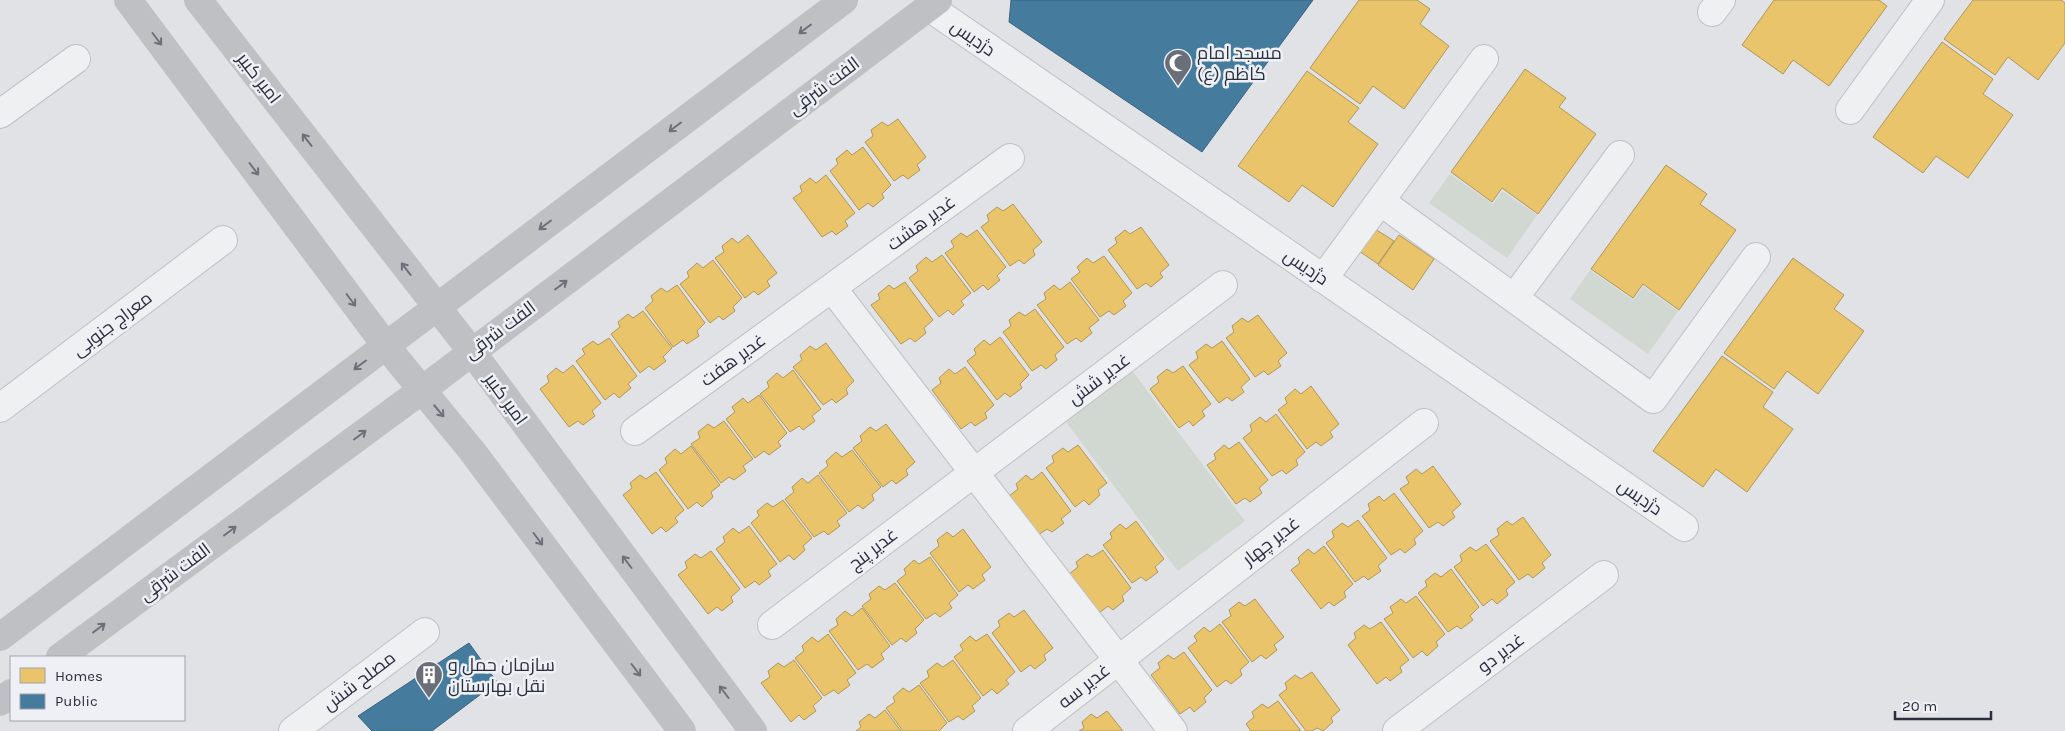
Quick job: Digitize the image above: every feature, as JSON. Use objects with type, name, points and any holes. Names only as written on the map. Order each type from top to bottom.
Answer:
[{"type":"main road","points":[[128,0],[386,346],[472,451],[682,731]]},
{"type":"main road","name":"امیر کبیر","points":[[198,0],[472,352],[753,731]]},
{"type":"main road","points":[[0,637],[844,0]]},
{"type":"main road","name":"الفت شرقی","points":[[61,656],[422,390],[934,4]]},
{"type":"main road","points":[[0,702],[10,694]]},
{"type":"street","points":[[1850,110],[1930,0]]},
{"type":"street","name":"دژدیس","points":[[934,4],[1323,279],[1684,527]]},
{"type":"street","points":[[0,114],[76,58]]},
{"type":"street","points":[[1323,279],[1484,59]]},
{"type":"street","points":[[1514,298],[1620,155]]},
{"type":"street","name":"غدیر هشت","points":[[832,288],[1010,158]]},
{"type":"street","points":[[1380,201],[1653,399],[1756,257]]},
{"type":"street","name":"معراج جنوبی","points":[[0,408],[223,240]]},
{"type":"street","name":"غدیر شش","points":[[974,473],[1223,285]]},
{"type":"street","points":[[832,288],[1173,731]]},
{"type":"street","name":"غدیر هفت","points":[[635,431],[832,288]]},
{"type":"street","name":"غدیر چهار","points":[[1118,659],[1424,423]]},
{"type":"street","name":"غدیر پنج","points":[[772,625],[974,473]]},
{"type":"street","name":"غدیر دو","points":[[1397,731],[1604,575]]},
{"type":"street","name":"مصلح شش","points":[[293,731],[425,632]]},
{"type":"street","name":"غدیر سه","points":[[1027,731],[1118,659]]},
{"type":"shaded area","points":[[1450,174],[1493,204],[1502,191],[1537,215],[1507,258],[1429,203]]},
{"type":"shaded area","points":[[1590,270],[1633,300],[1643,286],[1678,311],[1648,354],[1570,299]]},
{"type":"shaded area","points":[[1130,368],[1245,521],[1178,571],[1063,418]]},
{"type":"building: Homes","points":[[1359,0],[1417,0],[1430,9],[1420,24],[1449,46],[1404,109],[1373,86],[1360,104],[1310,68]]},
{"type":"building: Homes","points":[[1774,0],[1879,0],[1887,6],[1829,86],[1793,60],[1783,74],[1742,45]]},
{"type":"building: Homes","points":[[1973,0],[2061,0],[2065,3],[2065,43],[2038,80],[2008,57],[1995,75],[1944,39]]},
{"type":"building: Homes","points":[[1942,42],[1993,79],[1983,94],[2013,115],[1968,178],[1936,156],[1923,173],[1873,137]]},
{"type":"building: Homes","points":[[1525,69],[1566,98],[1559,107],[1596,134],[1538,214],[1502,188],[1492,202],[1451,172]]},
{"type":"building: Homes","points":[[1307,71],[1359,108],[1348,122],[1378,144],[1333,207],[1302,185],[1289,202],[1238,166]]},
{"type":"building: Homes","points":[[898,119],[926,157],[917,165],[920,170],[908,179],[903,175],[894,181],[865,142],[873,136],[871,130],[882,122],[888,126]]},
{"type":"building: Homes","points":[[863,147],[891,185],[882,194],[884,198],[873,207],[868,203],[859,210],[830,171],[838,164],[836,159],[847,150],[852,155]]},
{"type":"building: Homes","points":[[1666,165],[1707,194],[1700,204],[1736,230],[1679,310],[1643,284],[1633,298],[1591,269]]},
{"type":"building: Homes","points":[[826,175],[855,213],[845,221],[848,226],[836,235],[832,231],[822,237],[793,198],[802,192],[800,186],[810,178],[816,183]]},
{"type":"building: Homes","points":[[1013,204],[1042,242],[1033,250],[1035,255],[1024,264],[1019,260],[1010,266],[981,227],[989,221],[987,215],[997,207],[1003,211]]},
{"type":"building: Homes","points":[[1141,227],[1169,265],[1160,273],[1163,277],[1151,287],[1146,283],[1137,289],[1108,250],[1117,243],[1115,238],[1125,230],[1130,234]]},
{"type":"building: Homes","points":[[1375,229],[1394,241],[1378,264],[1359,251]]},
{"type":"building: Homes","points":[[977,230],[1006,267],[997,276],[1000,280],[988,290],[983,285],[974,292],[945,253],[954,247],[951,241],[961,233],[967,237]]},
{"type":"building: Homes","points":[[748,235],[777,273],[767,281],[770,286],[758,295],[754,291],[745,298],[715,258],[724,252],[722,246],[732,238],[738,243]]},
{"type":"building: Homes","points":[[1399,235],[1434,259],[1413,290],[1378,265]]},
{"type":"building: Homes","points":[[942,255],[971,293],[961,301],[964,305],[953,315],[948,310],[939,317],[909,278],[918,271],[916,266],[926,257],[932,262]]},
{"type":"building: Homes","points":[[1104,256],[1132,293],[1123,301],[1126,306],[1114,315],[1109,311],[1100,317],[1071,279],[1080,272],[1077,267],[1087,258],[1093,263]]},
{"type":"building: Homes","points":[[1793,258],[1844,295],[1834,309],[1864,331],[1818,394],[1787,371],[1774,389],[1724,353]]},
{"type":"building: Homes","points":[[713,260],[742,298],[733,307],[735,311],[723,320],[719,316],[710,323],[680,284],[689,277],[687,272],[697,263],[703,268]]},
{"type":"building: Homes","points":[[905,282],[933,320],[924,328],[926,333],[915,342],[910,338],[901,344],[871,305],[880,299],[878,294],[889,285],[894,289]]},
{"type":"building: Homes","points":[[1070,282],[1099,320],[1089,328],[1092,333],[1081,342],[1076,338],[1067,344],[1037,305],[1046,299],[1044,293],[1054,285],[1060,290]]},
{"type":"building: Homes","points":[[677,285],[705,323],[697,331],[699,336],[687,344],[683,340],[673,347],[645,308],[653,301],[651,296],[661,288],[667,292]]},
{"type":"building: Homes","points":[[1035,309],[1064,347],[1055,355],[1057,360],[1046,369],[1041,365],[1032,371],[1003,332],[1011,326],[1009,320],[1019,312],[1025,316]]},
{"type":"building: Homes","points":[[643,311],[672,348],[663,357],[666,361],[654,370],[649,366],[640,373],[611,334],[620,327],[618,322],[628,314],[633,318]]},
{"type":"building: Homes","points":[[1258,315],[1287,353],[1278,361],[1281,366],[1268,375],[1264,371],[1255,377],[1226,338],[1234,332],[1232,326],[1242,318],[1248,322]]},
{"type":"building: Homes","points":[[1000,337],[1029,375],[1020,384],[1022,388],[1010,397],[1005,393],[997,400],[967,361],[976,354],[974,349],[984,340],[990,345]]},
{"type":"building: Homes","points":[[609,338],[637,376],[628,384],[631,388],[619,398],[614,393],[605,400],[576,361],[585,354],[582,349],[593,341],[598,345]]},
{"type":"building: Homes","points":[[1222,341],[1250,379],[1241,387],[1244,392],[1232,401],[1227,397],[1219,403],[1189,365],[1198,358],[1196,352],[1206,344],[1212,348]]},
{"type":"building: Homes","points":[[826,343],[854,381],[846,389],[848,394],[836,403],[832,399],[823,405],[793,367],[802,360],[800,355],[810,346],[816,350]]},
{"type":"building: Homes","points":[[1722,356],[1773,392],[1763,407],[1793,429],[1747,492],[1716,469],[1703,487],[1653,451]]},
{"type":"building: Homes","points":[[573,365],[601,403],[592,411],[595,416],[583,425],[578,421],[569,427],[540,389],[549,382],[547,376],[556,368],[563,373]]},
{"type":"building: Homes","points":[[1183,366],[1211,404],[1202,411],[1205,416],[1193,426],[1189,421],[1179,428],[1150,389],[1159,382],[1157,377],[1167,369],[1173,373]]},
{"type":"building: Homes","points":[[965,367],[994,405],[985,413],[987,418],[975,426],[971,422],[961,429],[932,390],[941,383],[939,378],[949,369],[955,374]]},
{"type":"building: Homes","points":[[793,370],[821,409],[812,416],[815,421],[803,430],[799,426],[790,432],[760,394],[769,387],[767,382],[777,373],[783,378]]},
{"type":"building: Homes","points":[[1311,386],[1339,424],[1330,432],[1333,437],[1321,446],[1316,442],[1307,449],[1278,410],[1287,403],[1285,398],[1295,389],[1301,394]]},
{"type":"building: Homes","points":[[759,395],[787,433],[778,442],[781,446],[769,455],[764,451],[755,458],[726,419],[735,412],[732,407],[743,398],[748,403]]},
{"type":"building: Homes","points":[[1276,414],[1305,452],[1296,460],[1298,465],[1286,474],[1282,470],[1272,476],[1243,438],[1252,431],[1250,425],[1260,417],[1266,422]]},
{"type":"building: Homes","points":[[724,421],[753,459],[743,466],[746,471],[734,480],[729,477],[721,483],[691,444],[700,438],[698,432],[708,424],[714,428]]},
{"type":"building: Homes","points":[[886,424],[915,462],[906,470],[908,475],[896,484],[892,480],[883,487],[853,448],[862,441],[860,436],[870,427],[876,431]]},
{"type":"building: Homes","points":[[1239,442],[1268,480],[1259,488],[1262,493],[1250,502],[1245,498],[1236,504],[1207,465],[1216,459],[1214,454],[1224,445],[1229,449]]},
{"type":"building: Homes","points":[[1078,445],[1107,483],[1098,490],[1100,495],[1089,505],[1084,500],[1075,507],[1046,468],[1054,462],[1052,456],[1063,448],[1068,452]]},
{"type":"building: Homes","points":[[691,446],[720,485],[711,492],[713,497],[702,507],[697,502],[688,509],[659,470],[667,463],[665,458],[675,449],[681,454]]},
{"type":"building: Homes","points":[[852,450],[881,487],[872,495],[874,500],[863,509],[858,505],[849,512],[819,473],[828,466],[826,461],[836,452],[842,457]]},
{"type":"building: Homes","points":[[1433,466],[1461,504],[1452,512],[1455,517],[1443,526],[1438,522],[1429,528],[1400,489],[1409,483],[1406,477],[1416,469],[1422,474]]},
{"type":"building: Homes","points":[[656,472],[684,510],[675,518],[678,522],[666,532],[661,527],[652,534],[623,495],[632,488],[630,483],[640,475],[646,479]]},
{"type":"building: Homes","points":[[1042,472],[1071,511],[1061,519],[1064,523],[1052,532],[1047,529],[1038,535],[1009,496],[1018,489],[1016,484],[1026,475],[1032,480]]},
{"type":"building: Homes","points":[[818,475],[847,513],[837,521],[840,526],[828,535],[824,531],[814,537],[785,499],[794,492],[792,487],[802,478],[808,483]]},
{"type":"building: Homes","points":[[1394,493],[1423,531],[1414,539],[1416,544],[1405,553],[1400,549],[1391,555],[1362,516],[1370,510],[1368,504],[1379,496],[1384,501]]},
{"type":"building: Homes","points":[[783,500],[812,538],[803,546],[805,550],[794,560],[789,555],[780,562],[751,523],[759,516],[757,511],[767,503],[773,507]]},
{"type":"building: Homes","points":[[1523,517],[1551,555],[1542,563],[1545,568],[1533,578],[1528,574],[1519,580],[1490,541],[1499,535],[1497,529],[1507,521],[1512,525]]},
{"type":"building: Homes","points":[[1358,520],[1387,558],[1378,566],[1381,571],[1368,580],[1364,576],[1355,582],[1326,543],[1334,537],[1332,531],[1342,523],[1348,527]]},
{"type":"building: Homes","points":[[1136,521],[1164,559],[1155,567],[1158,572],[1146,581],[1141,577],[1132,583],[1103,545],[1112,538],[1110,533],[1120,524],[1126,529]]},
{"type":"building: Homes","points":[[749,526],[777,564],[768,571],[771,576],[759,585],[755,581],[745,588],[716,549],[725,542],[723,537],[733,528],[739,533]]},
{"type":"building: Homes","points":[[963,529],[991,567],[982,575],[985,580],[973,589],[968,585],[959,592],[930,553],[939,546],[937,540],[947,532],[953,537]]},
{"type":"building: Homes","points":[[1486,544],[1515,582],[1506,590],[1508,595],[1497,604],[1492,599],[1483,606],[1454,567],[1462,561],[1460,555],[1470,547],[1476,551]]},
{"type":"building: Homes","points":[[1324,546],[1353,584],[1344,592],[1346,597],[1334,606],[1329,602],[1321,609],[1291,570],[1300,563],[1298,558],[1308,549],[1314,554]]},
{"type":"building: Homes","points":[[1103,550],[1131,588],[1122,596],[1124,601],[1113,610],[1108,606],[1099,613],[1069,574],[1078,567],[1076,562],[1087,554],[1092,557]]},
{"type":"building: Homes","points":[[711,551],[740,589],[731,597],[733,602],[722,611],[717,607],[708,614],[678,575],[687,568],[685,562],[695,554],[701,558]]},
{"type":"building: Homes","points":[[930,557],[958,595],[949,603],[952,608],[940,617],[935,613],[926,619],[897,581],[906,574],[904,569],[914,560],[919,564]]},
{"type":"building: Homes","points":[[1451,569],[1479,607],[1470,616],[1473,620],[1461,629],[1457,626],[1448,632],[1418,593],[1427,586],[1425,581],[1435,573],[1441,577]]},
{"type":"building: Homes","points":[[895,583],[924,620],[915,629],[917,633],[906,642],[901,638],[892,645],[862,606],[871,599],[869,594],[879,586],[885,590]]},
{"type":"building: Homes","points":[[1416,596],[1445,634],[1436,642],[1438,646],[1427,656],[1422,651],[1413,658],[1384,619],[1393,613],[1390,607],[1401,599],[1406,603]]},
{"type":"building: Homes","points":[[1255,599],[1284,637],[1274,645],[1277,650],[1266,659],[1261,655],[1252,662],[1222,622],[1231,616],[1229,610],[1239,602],[1245,606]]},
{"type":"building: Homes","points":[[862,608],[890,646],[881,654],[884,659],[872,668],[867,664],[858,670],[829,631],[838,625],[836,619],[845,611],[852,616]]},
{"type":"building: Homes","points":[[1024,610],[1053,648],[1044,655],[1046,660],[1035,669],[1030,665],[1021,672],[992,633],[1000,626],[998,621],[1009,613],[1014,617]]},
{"type":"building: Homes","points":[[1381,622],[1409,660],[1400,667],[1402,672],[1390,681],[1386,677],[1377,684],[1348,645],[1356,638],[1354,633],[1364,625],[1370,629]]},
{"type":"building: Homes","points":[[1220,624],[1249,662],[1240,670],[1242,675],[1231,684],[1226,680],[1217,687],[1188,648],[1197,641],[1194,636],[1204,627],[1210,632]]},
{"type":"building: Homes","points":[[828,634],[856,673],[847,680],[850,685],[838,694],[834,690],[824,696],[795,658],[804,651],[802,646],[812,637],[818,642]]},
{"type":"building: Homes","points":[[987,634],[1015,672],[1006,680],[1009,684],[997,694],[992,689],[983,696],[954,657],[963,650],[960,645],[970,636],[976,641]]},
{"type":"building: Homes","points":[[1184,652],[1212,690],[1204,698],[1206,702],[1194,712],[1190,707],[1180,714],[1151,675],[1160,668],[1158,663],[1168,655],[1174,659]]},
{"type":"building: Homes","points":[[794,660],[822,698],[813,706],[816,711],[804,720],[799,715],[791,722],[761,683],[770,677],[768,671],[778,663],[784,667]]},
{"type":"building: Homes","points":[[953,660],[981,698],[972,706],[975,711],[963,720],[958,716],[949,722],[920,683],[929,677],[927,671],[937,663],[943,667]]},
{"type":"building: Homes","points":[[1312,672],[1340,710],[1331,718],[1333,722],[1323,731],[1317,728],[1312,731],[1306,731],[1279,695],[1287,689],[1285,683],[1295,675],[1301,679]]},
{"type":"building: Homes","points":[[919,685],[947,723],[939,731],[903,731],[886,708],[895,702],[893,697],[903,688],[909,692]]},
{"type":"building: Homes","points":[[1278,701],[1301,731],[1251,731],[1246,724],[1254,717],[1252,712],[1262,704],[1268,708]]},
{"type":"building: Homes","points":[[885,710],[901,731],[856,731],[861,727],[859,722],[869,714],[875,718]]},
{"type":"building: Homes","points":[[1107,711],[1123,731],[1079,731],[1084,728],[1082,722],[1091,714],[1097,718]]},
{"type":"building: Public","name":"مسجد امام کاظم (ع)","points":[[1011,0],[1313,0],[1202,152],[1009,22]]},
{"type":"building: Public","name":"سازمان حمل و نقل بهارستان","points":[[469,643],[497,682],[432,731],[372,731],[358,716]]},
{"type":"place","name":"مسجد امام کاظم (ع)","points":[[1178,87]]},
{"type":"place","name":"سازمان حمل و نقل بهارستان","points":[[429,699]]}]
